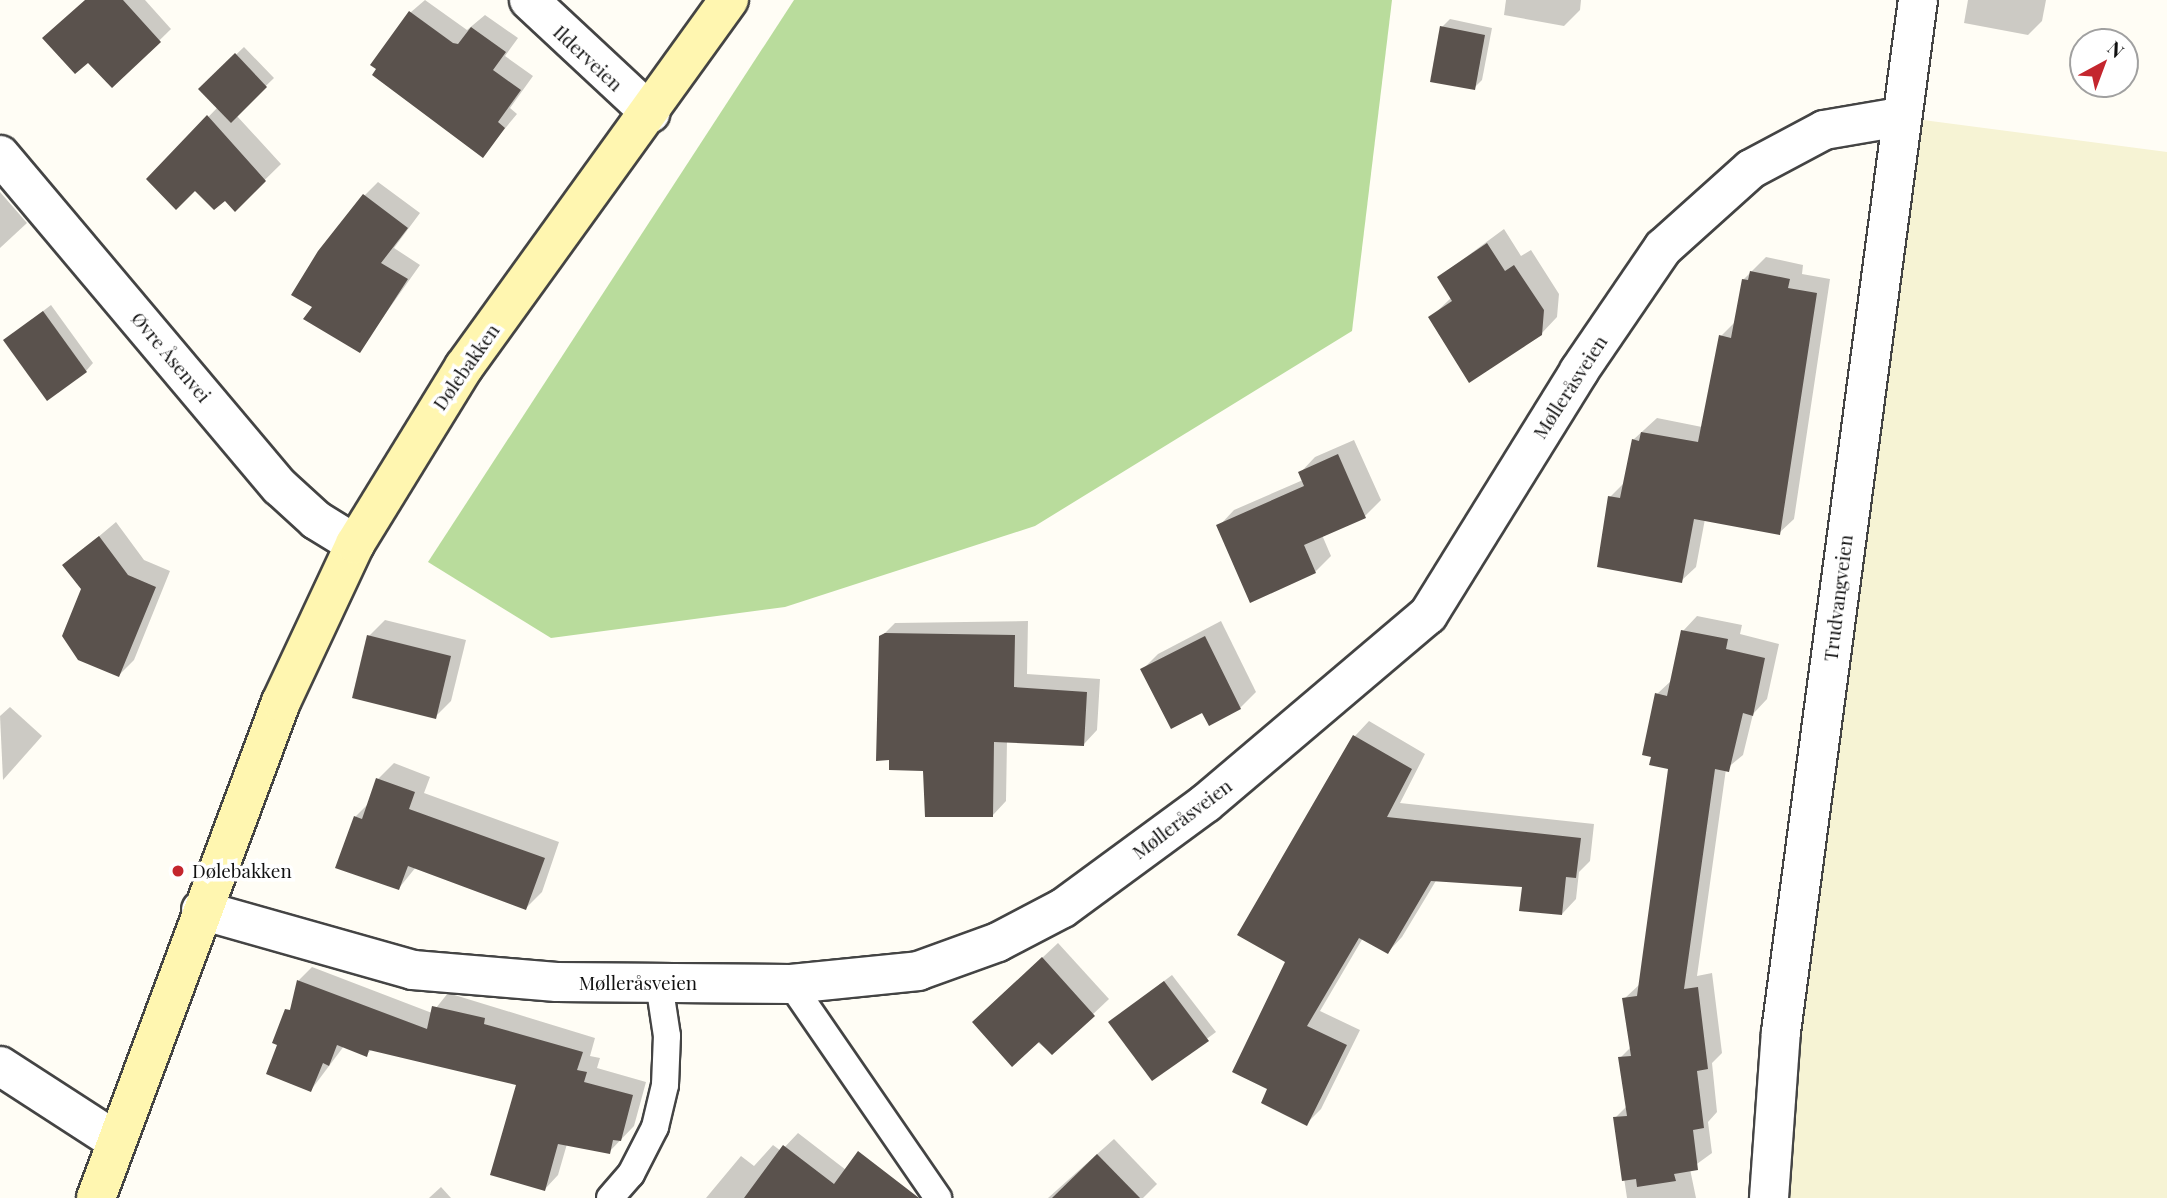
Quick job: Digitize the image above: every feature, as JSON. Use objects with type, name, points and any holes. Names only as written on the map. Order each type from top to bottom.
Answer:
[{"type":"main road","name":"Dølebakken","points":[[96,1198],[201,909],[281,702],[355,544],[464,367],[650,113],[729,0]]},
{"type":"street","name":"Ilderveien","points":[[528,0],[650,113]]},
{"type":"street","name":"Trudvangveien","points":[[1769,1198],[1781,1032],[1900,117],[1918,0]]},
{"type":"street","name":"Mølleråsveien","points":[[201,909],[413,970],[557,982],[791,984],[918,971],[998,942],[1063,908],[1206,803],[1429,615],[1579,371],[1663,248],[1751,169],[1824,130],[1900,117]]},
{"type":"street","name":"Øvre Åsenvei","points":[[0,155],[280,487],[316,520],[355,544]]},
{"type":"street","points":[[0,1066],[116,1141]]},
{"type":"lane","points":[[610,1198],[631,1174],[655,1127],[665,1085],[667,1036],[659,983]]},
{"type":"lane","points":[[791,984],[938,1198]]},
{"type":"shaded area","points":[[1900,117],[2167,152],[2167,1198],[1770,1198]]},
{"type":"green space","points":[[794,0],[1392,0],[1352,331],[1035,526],[785,607],[551,638],[428,562]]},
{"type":"building","points":[[85,0],[123,0],[161,42],[112,88],[88,63],[75,74],[42,38]]},
{"type":"building","points":[[409,11],[453,43],[458,44],[471,27],[506,52],[493,70],[521,90],[498,122],[505,128],[483,158],[372,75],[376,69],[370,65]]},
{"type":"building","points":[[1440,26],[1485,35],[1475,90],[1430,82]]},
{"type":"building","points":[[235,53],[267,87],[231,123],[198,89]]},
{"type":"building","points":[[207,115],[266,181],[235,212],[225,201],[214,210],[195,191],[176,210],[146,179]]},
{"type":"building","points":[[363,194],[408,228],[381,263],[408,279],[360,353],[303,319],[312,307],[291,295],[318,251]]},
{"type":"building","points":[[1487,243],[1505,271],[1514,265],[1544,310],[1542,335],[1469,383],[1428,317],[1452,301],[1437,277]]},
{"type":"building","points":[[1750,271],[1790,279],[1788,288],[1817,293],[1780,535],[1694,519],[1682,583],[1597,567],[1608,496],[1620,498],[1632,439],[1639,441],[1641,432],[1698,442],[1719,335],[1731,338],[1742,279],[1748,280]]},
{"type":"building","points":[[43,311],[87,372],[47,401],[3,340]]},
{"type":"building","points":[[1338,454],[1366,518],[1304,545],[1316,573],[1250,603],[1216,525],[1304,486],[1298,472]]},
{"type":"building","points":[[99,536],[128,575],[156,587],[119,677],[78,660],[62,636],[81,589],[62,565]]},
{"type":"building","points":[[1681,630],[1728,639],[1726,649],[1765,658],[1753,716],[1743,713],[1729,772],[1715,769],[1684,989],[1698,987],[1708,1069],[1697,1071],[1704,1128],[1693,1130],[1698,1170],[1674,1174],[1676,1181],[1637,1187],[1636,1179],[1622,1181],[1613,1117],[1627,1116],[1618,1057],[1631,1056],[1622,998],[1637,996],[1668,769],[1649,765],[1651,757],[1642,755],[1655,693],[1667,696]]},
{"type":"building","points":[[885,633],[1015,635],[1014,687],[1087,692],[1084,746],[994,742],[993,817],[925,817],[923,771],[889,770],[889,760],[876,761],[879,636]]},
{"type":"building","points":[[367,635],[451,656],[436,719],[352,698]]},
{"type":"building","points":[[1205,636],[1241,709],[1209,726],[1202,713],[1171,729],[1140,669]]},
{"type":"building","points":[[1353,735],[1412,769],[1387,817],[1581,838],[1576,878],[1566,877],[1562,915],[1519,911],[1522,887],[1431,881],[1388,954],[1359,938],[1307,1026],[1347,1045],[1307,1126],[1261,1103],[1267,1089],[1232,1072],[1285,962],[1237,935]]},
{"type":"building","points":[[376,778],[415,792],[409,809],[545,858],[526,910],[408,866],[399,890],[335,868],[354,816],[362,819]]},
{"type":"building","points":[[1042,957],[1095,1016],[1052,1055],[1039,1042],[1012,1067],[972,1022]]},
{"type":"building","points":[[297,980],[427,1029],[432,1006],[485,1018],[484,1024],[583,1052],[577,1070],[587,1072],[584,1082],[633,1095],[621,1141],[613,1140],[610,1154],[558,1144],[545,1191],[490,1175],[516,1085],[369,1050],[367,1057],[337,1045],[329,1066],[323,1063],[311,1092],[266,1074],[277,1045],[272,1043],[285,1009],[290,1010]]},
{"type":"building","points":[[1164,981],[1209,1041],[1152,1081],[1108,1022]]},
{"type":"building","points":[[783,1145],[834,1184],[858,1151],[919,1198],[744,1198]]},
{"type":"building","points":[[1097,1154],[1140,1198],[1052,1198]]},
{"type":"place","name":"Dølebakken","points":[[178,871]]}]
